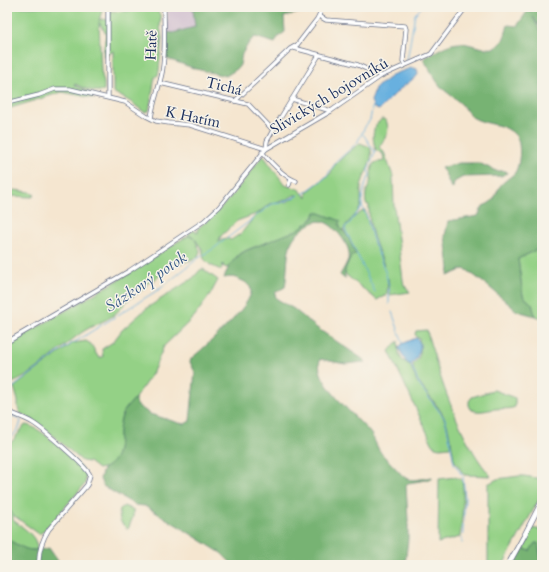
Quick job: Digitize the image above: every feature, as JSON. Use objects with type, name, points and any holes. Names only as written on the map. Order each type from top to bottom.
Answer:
[{"type":"main road","points":[[508,565],[542,501]]},
{"type":"street","points":[[108,7],[108,97]]},
{"type":"street","name":"Hatě","points":[[160,83],[164,56],[164,7]]},
{"type":"street","points":[[235,102],[290,49],[294,48],[319,16],[322,7]]},
{"type":"street","name":"Slivických bojovníků","points":[[7,342],[129,271],[204,221],[219,207],[262,152],[331,111],[381,76],[421,59],[434,51],[466,7]]},
{"type":"street","points":[[319,16],[326,20],[405,26],[403,62],[405,65]]},
{"type":"street","points":[[294,48],[358,65],[381,76]]},
{"type":"street","points":[[266,149],[267,141],[273,130],[319,55]]},
{"type":"street","name":"Tichá","points":[[160,83],[248,104],[273,130]]},
{"type":"street","name":"K Hatím","points":[[160,83],[151,118],[169,123],[190,125],[266,149]]},
{"type":"street","points":[[7,103],[59,89],[70,89],[125,102],[151,118]]},
{"type":"street","points":[[241,96],[248,104]]},
{"type":"street","points":[[292,99],[331,111]]},
{"type":"street","points":[[262,152],[291,179],[296,181]]},
{"type":"street","points":[[289,185],[291,179]]},
{"type":"street","points":[[7,411],[38,426],[82,464],[90,475],[87,485],[49,529],[44,537],[39,551],[39,565]]},
{"type":"shaded area","points":[[168,7],[191,7],[194,13],[195,27],[172,33],[167,32]]},
{"type":"green space","points":[[7,7],[103,7],[99,21],[101,19],[110,20],[110,11],[125,11],[146,7],[157,9],[161,17],[160,26],[162,38],[159,71],[158,75],[155,77],[149,111],[144,112],[131,102],[113,92],[113,51],[104,57],[106,34],[99,22],[101,71],[104,90],[93,91],[75,84],[74,85],[93,94],[93,98],[62,92],[7,109],[7,93],[8,99],[12,97],[9,94],[7,66]]},
{"type":"green space","points":[[196,7],[313,7],[312,9],[284,17],[285,32],[278,37],[275,43],[255,37],[250,41],[242,54],[240,65],[237,69],[226,76],[196,69],[165,58],[167,32],[173,33],[195,27],[193,9]]},
{"type":"green space","points":[[529,7],[536,7],[542,19],[542,30],[533,17],[542,35],[542,247],[518,259],[523,296],[532,304],[535,316],[517,311],[467,270],[463,269],[448,276],[449,268],[445,236],[448,221],[478,216],[483,206],[493,200],[500,186],[516,171],[518,167],[520,150],[518,139],[512,132],[501,126],[483,122],[472,117],[462,105],[441,87],[423,59],[440,49],[455,43],[465,43],[482,48],[492,48],[497,46],[504,39],[508,25],[517,26],[529,9],[531,12]]},
{"type":"green space","points":[[382,119],[386,120],[388,131],[379,147],[384,152],[393,176],[394,206],[403,280],[404,285],[410,292],[390,295],[388,278],[387,294],[377,300],[345,274],[345,269],[350,258],[351,250],[348,238],[345,234],[345,227],[354,217],[365,210],[374,243],[384,265],[373,236],[369,205],[366,204],[366,192],[370,182],[373,165],[374,163],[384,161],[383,154],[376,150],[373,137],[374,129],[378,122]]},
{"type":"green space","points":[[360,143],[370,147],[371,151],[369,165],[361,186],[360,208],[343,230],[341,230],[339,224],[340,221],[316,212],[304,226],[285,236],[245,251],[238,255],[227,268],[224,267],[223,264],[221,270],[210,265],[204,259],[202,249],[195,239],[200,251],[198,257],[171,267],[154,280],[148,282],[142,290],[128,300],[114,315],[84,331],[26,376],[7,384],[7,345],[130,273],[177,242],[188,236],[194,237],[187,235],[194,230],[198,233],[198,228],[225,203],[241,185],[263,155],[285,185],[299,189],[307,198],[307,192],[331,173],[333,167]],"holes":[[[294,195],[297,195],[287,202],[273,203],[269,205],[272,203],[286,200]],[[264,208],[254,217],[240,235],[231,240],[226,238],[218,242],[221,236],[237,221],[256,214]]]},
{"type":"green space","points":[[459,163],[479,163],[496,171],[506,171],[507,173],[501,176],[463,177],[454,182],[453,188],[451,188],[445,173],[441,168]]},
{"type":"green space","points":[[15,190],[30,192],[35,195],[32,197],[7,196],[7,192]]},
{"type":"green space","points":[[317,212],[341,221],[339,224],[341,230],[343,230],[349,238],[356,254],[352,255],[347,264],[345,269],[345,279],[340,275],[347,263],[349,255],[347,246],[337,231],[328,224],[320,221],[303,229],[293,239],[288,255],[285,287],[276,292],[275,295],[277,299],[294,309],[317,328],[364,360],[365,362],[345,364],[320,359],[320,368],[323,378],[338,399],[371,434],[381,453],[403,476],[413,480],[432,477],[432,479],[408,483],[406,485],[408,539],[405,565],[233,565],[221,553],[175,524],[145,506],[135,505],[103,486],[100,479],[103,469],[115,458],[123,413],[135,398],[137,405],[150,414],[179,423],[185,424],[190,421],[195,372],[190,362],[191,359],[227,326],[245,305],[250,296],[251,289],[245,282],[230,277],[224,278],[232,263],[245,251],[297,230],[314,218],[314,214]]},
{"type":"green space","points":[[542,247],[542,318],[535,316],[532,304],[523,296],[518,259]]},
{"type":"green space","points":[[203,269],[218,280],[210,295],[194,317],[164,346],[152,374],[122,414],[119,431],[119,446],[115,460],[108,467],[98,469],[89,462],[82,461],[42,426],[20,413],[14,387],[73,343],[86,341],[91,344],[98,357],[103,357],[102,349],[113,342],[122,330],[147,308],[193,278],[200,270]]},
{"type":"green space","points":[[427,330],[439,373],[457,420],[473,451],[491,476],[464,475],[454,460],[451,440],[450,447],[435,447],[389,351],[398,341],[399,354],[402,360],[410,365],[417,382],[441,412],[446,423],[450,439],[447,424],[442,413],[416,378],[414,372],[413,365],[418,358],[420,350],[419,338],[417,338],[415,334],[416,331]]},
{"type":"green space","points":[[494,390],[515,398],[515,407],[485,411],[475,411],[469,408],[469,401],[472,397]]},
{"type":"green space","points":[[25,425],[39,430],[47,436],[83,469],[86,475],[85,484],[44,531],[39,534],[13,515],[7,506],[7,448]]},
{"type":"green space","points":[[519,476],[542,479],[542,494],[503,565],[488,565],[488,484],[497,479]]},
{"type":"green space","points":[[455,477],[461,479],[463,489],[460,537],[438,543],[439,479]]},
{"type":"green space","points":[[124,506],[133,510],[133,517],[128,529],[120,521],[119,516],[119,510]]},
{"type":"green space","points":[[7,507],[13,516],[13,520],[25,529],[35,540],[37,550],[26,550],[7,539]]},
{"type":"green space","points":[[532,528],[542,530],[542,561],[540,551],[535,543],[530,551],[524,549]]},
{"type":"green space","points":[[7,539],[27,549],[37,550],[49,548],[58,561],[56,565],[7,565]]},
{"type":"green space","points":[[535,543],[538,543],[542,565],[512,564],[524,549],[530,551]]},
{"type":"water","points":[[411,68],[417,69],[417,76],[400,89],[379,110],[374,108],[371,101],[375,89],[394,74]]},
{"type":"water","points":[[416,338],[419,341],[420,348],[416,359],[411,365],[406,362],[399,348],[402,344]]},
{"type":"waterway","name":"Sázkový potok","points":[[407,61],[415,14],[422,7]]},
{"type":"waterway","name":"Sázkový potok","points":[[303,194],[325,178],[337,161],[357,143],[370,120],[373,104]]},
{"type":"waterway","points":[[363,134],[375,152],[371,163]]},
{"type":"waterway","points":[[370,165],[368,170],[370,175],[366,182],[362,198],[362,206],[386,274],[389,288],[389,304]]},
{"type":"waterway","name":"Sázkový potok","points":[[7,392],[65,348],[161,288],[197,259],[213,249],[272,204],[281,203],[299,195]]},
{"type":"waterway","points":[[362,206],[345,229],[375,292]]},
{"type":"waterway","points":[[392,312],[403,343]]},
{"type":"waterway","points":[[411,365],[420,386],[445,419],[454,463],[462,475]]},
{"type":"waterway","name":"Sázkový potok","points":[[7,414],[18,418],[21,421],[19,428],[7,443]]},
{"type":"waterway","points":[[462,543],[465,498],[463,477]]}]
